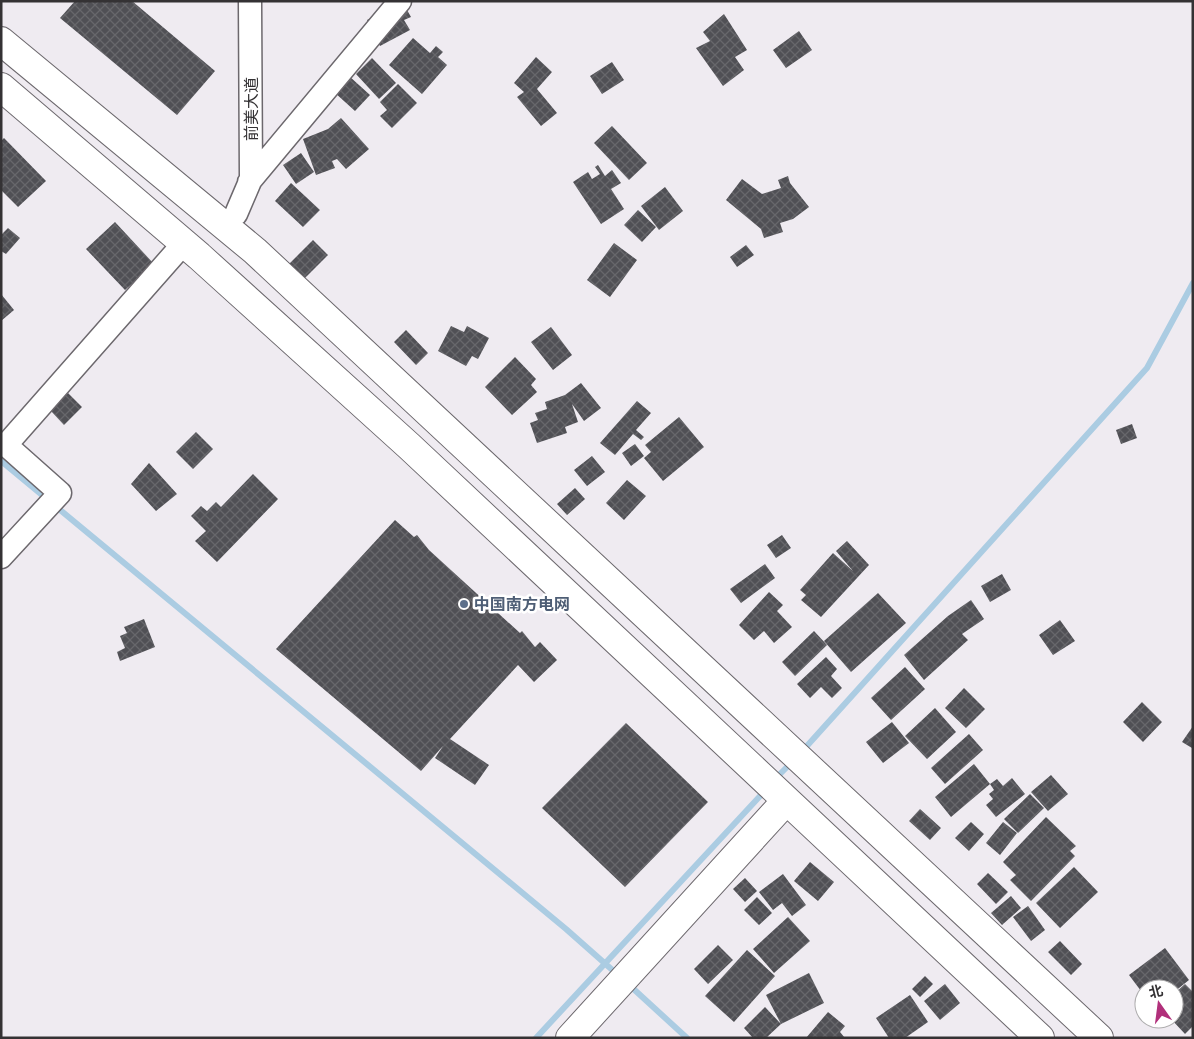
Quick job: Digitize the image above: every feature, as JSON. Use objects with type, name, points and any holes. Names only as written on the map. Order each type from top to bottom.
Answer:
[{"type":"main road","points":[[1,41],[255,251],[1099,1038]]},
{"type":"main road","points":[[1,87],[184,243],[409,446],[1040,1038]]},
{"type":"main road","points":[[570,1038],[786,801]]},
{"type":"street","name":"前美大道","points":[[236,214],[251,179],[250,1]]},
{"type":"street","points":[[249,182],[400,1]]},
{"type":"street","points":[[1,557],[60,493],[6,445],[184,243]]},
{"type":"building","points":[[75,1],[132,1],[215,71],[177,115],[60,18]]},
{"type":"building","points":[[402,1],[411,17],[404,20],[410,30],[380,46],[367,20]]},
{"type":"building","points":[[724,14],[747,50],[735,57],[744,70],[723,86],[696,48],[710,41],[703,32]]},
{"type":"building","points":[[799,31],[812,50],[786,68],[773,50]]},
{"type":"building","points":[[413,38],[430,53],[436,46],[443,52],[438,57],[447,65],[422,94],[389,65]]},
{"type":"building","points":[[536,57],[552,72],[537,89],[557,113],[541,126],[517,97],[524,92],[514,83]]},
{"type":"building","points":[[372,58],[396,83],[379,99],[356,74]]},
{"type":"building","points":[[612,62],[624,80],[602,94],[590,76]]},
{"type":"building","points":[[349,76],[370,95],[355,111],[334,92]]},
{"type":"building","points":[[398,84],[417,103],[392,128],[380,116],[387,110],[380,102]]},
{"type":"building","points":[[341,118],[369,149],[346,169],[337,159],[332,161],[335,168],[316,175],[303,139],[328,129]]},
{"type":"building","points":[[612,126],[647,163],[629,180],[594,143]]},
{"type":"building","points":[[4,138],[46,181],[18,207],[1,190],[1,141]]},
{"type":"building","points":[[301,153],[314,172],[296,184],[283,165]]},
{"type":"building","points":[[598,165],[605,176],[612,170],[621,183],[611,189],[624,209],[601,224],[573,182],[588,172],[592,179],[600,174],[595,167]]},
{"type":"building","points":[[788,176],[790,183],[809,207],[793,219],[780,223],[783,232],[764,238],[761,229],[726,200],[742,179],[762,194],[781,188],[778,180]]},
{"type":"building","points":[[291,183],[320,210],[303,227],[275,201]]},
{"type":"building","points":[[665,187],[683,211],[659,230],[641,206]]},
{"type":"building","points":[[638,210],[656,227],[642,242],[624,225]]},
{"type":"building","points":[[115,222],[154,264],[125,290],[86,249]]},
{"type":"building","points":[[8,228],[20,238],[6,254],[1,251],[1,235]]},
{"type":"building","points":[[313,240],[328,255],[300,283],[285,268]]},
{"type":"building","points":[[614,243],[637,260],[610,297],[587,280]]},
{"type":"building","points":[[746,245],[754,255],[737,267],[730,257]]},
{"type":"building","points":[[1,294],[14,310],[1,321]]},
{"type":"building","points":[[451,326],[464,332],[467,326],[489,338],[478,359],[472,356],[466,366],[438,351]]},
{"type":"building","points":[[551,327],[572,355],[553,370],[531,342]]},
{"type":"building","points":[[406,330],[428,353],[416,365],[394,342]]},
{"type":"building","points":[[515,357],[536,379],[531,385],[537,392],[512,415],[485,387]]},
{"type":"building","points":[[581,383],[601,408],[584,421],[572,404],[578,422],[565,427],[567,433],[537,443],[530,423],[538,420],[535,413],[547,409],[545,402],[565,395]]},
{"type":"building","points":[[68,393],[82,407],[64,425],[50,410]]},
{"type":"building","points":[[637,401],[651,413],[636,430],[644,437],[641,440],[633,434],[615,455],[600,443]]},
{"type":"building","points":[[679,417],[704,447],[663,481],[644,458],[651,452],[645,445]]},
{"type":"building","points":[[1132,424],[1137,438],[1121,444],[1116,430]]},
{"type":"building","points":[[196,432],[213,449],[193,469],[176,452]]},
{"type":"building","points":[[635,444],[644,456],[631,466],[622,453]]},
{"type":"building","points":[[592,456],[605,472],[587,486],[574,470]]},
{"type":"building","points":[[149,463],[177,494],[156,511],[131,484]]},
{"type":"building","points":[[253,474],[278,499],[217,562],[195,541],[206,531],[191,516],[201,506],[207,511],[216,502],[221,507]]},
{"type":"building","points":[[627,480],[646,496],[624,520],[606,503]]},
{"type":"building","points":[[575,488],[585,499],[567,515],[557,504]]},
{"type":"building","points":[[395,520],[414,537],[417,535],[429,550],[520,633],[522,631],[535,647],[540,642],[557,660],[534,682],[518,665],[450,739],[489,765],[475,785],[435,758],[443,746],[421,771],[276,649]]},
{"type":"building","points":[[782,535],[791,548],[776,558],[767,545]]},
{"type":"building","points":[[847,541],[869,565],[821,617],[801,600],[806,595],[800,590],[833,553],[853,571],[836,551]]},
{"type":"building","points":[[765,564],[775,578],[741,603],[730,589]]},
{"type":"building","points":[[1002,574],[1011,590],[990,602],[981,586]]},
{"type":"building","points":[[769,592],[783,605],[777,611],[792,627],[774,643],[764,631],[754,640],[739,625]]},
{"type":"building","points":[[878,593],[906,623],[851,672],[824,641]]},
{"type":"building","points":[[971,600],[984,619],[962,634],[968,640],[924,680],[904,655],[948,616]]},
{"type":"building","points":[[144,619],[155,647],[120,661],[117,652],[125,648],[120,636],[127,633],[124,627]]},
{"type":"building","points":[[1060,620],[1075,641],[1053,655],[1039,635]]},
{"type":"building","points":[[814,631],[827,645],[795,676],[782,662]]},
{"type":"building","points":[[826,657],[837,669],[831,676],[842,688],[832,698],[821,687],[810,698],[797,684]]},
{"type":"building","points":[[905,667],[925,689],[891,720],[871,698]]},
{"type":"building","points":[[964,688],[985,709],[966,728],[945,708]]},
{"type":"building","points":[[1142,702],[1162,722],[1143,742],[1123,722]]},
{"type":"building","points":[[935,708],[956,732],[927,759],[905,736]]},
{"type":"building","points":[[892,722],[909,743],[883,763],[866,742]]},
{"type":"building","points":[[626,723],[708,802],[625,887],[542,808]]},
{"type":"building","points":[[1193,726],[1193,747],[1192,748],[1182,742]]},
{"type":"building","points":[[969,734],[983,750],[945,784],[931,768]]},
{"type":"building","points":[[974,764],[990,784],[951,817],[935,797]]},
{"type":"building","points":[[1051,775],[1068,794],[1048,811],[1031,792]]},
{"type":"building","points":[[1012,778],[1025,794],[996,817],[986,805],[993,799],[989,794],[994,790],[990,784],[997,779],[1003,786]]},
{"type":"building","points":[[1030,794],[1044,808],[1018,833],[1004,819]]},
{"type":"building","points":[[920,809],[941,828],[930,840],[909,821]]},
{"type":"building","points":[[1046,817],[1076,846],[1070,851],[1075,856],[1031,901],[1010,880],[1016,875],[1003,862]]},
{"type":"building","points":[[971,822],[984,834],[969,851],[955,838]]},
{"type":"building","points":[[1003,822],[1017,833],[1000,855],[986,843]]},
{"type":"building","points":[[810,862],[834,882],[818,901],[794,881]]},
{"type":"building","points":[[1074,867],[1098,892],[1060,928],[1036,903]]},
{"type":"building","points":[[988,873],[1008,892],[996,904],[977,884]]},
{"type":"building","points":[[783,874],[806,905],[792,916],[782,903],[773,910],[759,892]]},
{"type":"building","points":[[745,878],[757,891],[745,902],[733,889]]},
{"type":"building","points":[[1011,896],[1021,908],[1002,925],[991,913]]},
{"type":"building","points":[[757,897],[772,913],[759,925],[744,910]]},
{"type":"building","points":[[1028,906],[1045,930],[1031,941],[1013,917]]},
{"type":"building","points":[[788,917],[810,941],[774,973],[753,949]]},
{"type":"building","points":[[1060,941],[1082,964],[1071,975],[1048,952]]},
{"type":"building","points":[[718,945],[733,960],[708,984],[694,969]]},
{"type":"building","points":[[1165,948],[1189,980],[1184,984],[1184,979],[1134,979],[1134,982],[1129,975]]},
{"type":"building","points":[[747,950],[775,976],[734,1022],[705,996]]},
{"type":"building","points":[[809,973],[824,1003],[781,1024],[766,995]]},
{"type":"building","points":[[925,976],[933,984],[920,997],[912,989]]},
{"type":"building","points":[[945,984],[960,1003],[940,1020],[924,1001]]},
{"type":"building","points":[[1184,985],[1193,992],[1193,1026],[1185,1034],[1180,1029],[1184,1029]]},
{"type":"building","points":[[910,995],[928,1022],[905,1038],[889,1038],[876,1018]]},
{"type":"building","points":[[765,1007],[781,1024],[766,1038],[753,1038],[744,1028]]},
{"type":"building","points":[[828,1012],[845,1026],[840,1032],[845,1038],[806,1038]]},
{"type":"waterway","points":[[806,747],[1147,368],[1193,283]]},
{"type":"waterway","points":[[1,461],[566,929],[618,975]]},
{"type":"waterway","points":[[778,776],[788,766]]},
{"type":"waterway","points":[[536,1038],[761,795]]},
{"type":"waterway","points":[[627,983],[687,1038]]},
{"type":"place","name":"中国南方电网","points":[[464,604]]}]
